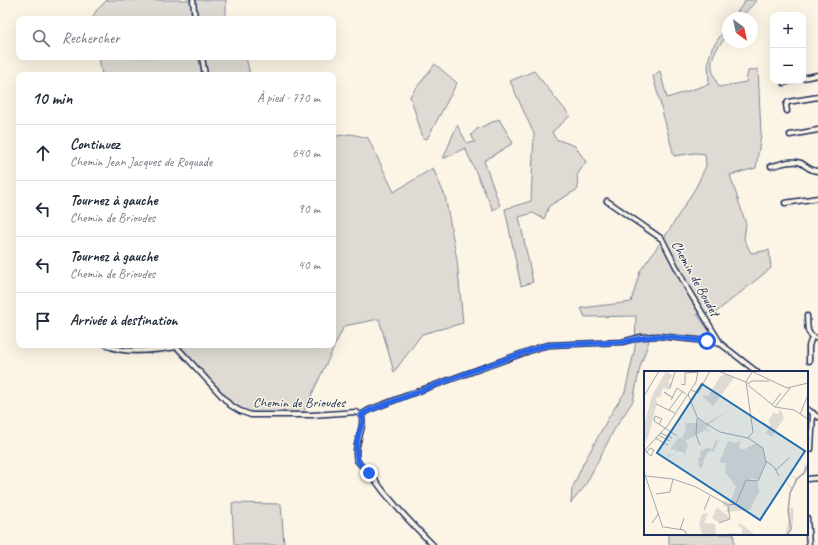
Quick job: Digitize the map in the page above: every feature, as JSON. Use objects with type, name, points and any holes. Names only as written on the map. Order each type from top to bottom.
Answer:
[{"type":"street","points":[[193,0],[195,16]]},
{"type":"street","points":[[202,60],[204,72]]},
{"type":"street","points":[[806,77],[818,75]]},
{"type":"street","points":[[787,111],[786,105],[788,102],[818,97]]},
{"type":"street","points":[[790,135],[818,130]]},
{"type":"street","points":[[771,166],[797,162],[802,163],[812,170],[818,171]]},
{"type":"street","points":[[785,203],[818,198]]},
{"type":"street","name":"Chemin de Boudet","points":[[607,201],[662,239],[687,288],[721,344]]},
{"type":"street","points":[[807,316],[808,332],[812,337],[818,339]]},
{"type":"street","points":[[361,415],[370,410],[435,385],[549,345],[622,342],[658,336],[707,341],[721,344],[756,371]]},
{"type":"street","points":[[809,361],[809,346],[812,337]]},
{"type":"street","points":[[112,348],[122,350],[159,350],[168,348]]},
{"type":"street","name":"Chemin de Brioudes","points":[[178,348],[230,405],[240,411],[251,415],[312,415],[356,412],[361,415],[363,418],[356,454],[360,465],[369,473],[390,500],[434,545]]},
{"type":"street","points":[[808,410],[818,417]]},
{"type":"street","points":[[812,413],[812,449]]},
{"type":"street","points":[[808,479],[818,478]]},
{"type":"street","points":[[808,532],[809,545]]},
{"type":"shaded area","points":[[107,0],[226,0],[226,16],[94,16],[96,11]]},
{"type":"shaded area","points":[[746,0],[757,0],[746,12],[737,12]]},
{"type":"shaded area","points":[[722,34],[722,42],[714,54],[712,63],[713,73],[719,87],[746,82],[748,71],[758,69],[761,134],[756,168],[730,175],[746,224],[744,239],[751,253],[769,250],[771,268],[715,313],[697,314],[715,339],[650,333],[640,367],[633,401],[614,430],[585,486],[571,503],[572,489],[583,464],[610,415],[625,392],[635,348],[636,316],[585,317],[581,308],[631,302],[640,271],[668,232],[696,187],[706,166],[705,154],[695,153],[674,156],[653,76],[660,71],[667,98],[709,84],[708,61],[712,48]]},
{"type":"shaded area","points":[[100,60],[247,60],[249,72],[102,72]]},
{"type":"shaded area","points":[[435,64],[457,83],[427,139],[423,138],[410,96]]},
{"type":"shaded area","points":[[534,71],[570,116],[552,132],[556,139],[575,146],[586,162],[577,175],[578,189],[549,206],[544,219],[533,213],[519,217],[533,282],[521,286],[505,209],[531,201],[534,134],[510,81]]},
{"type":"shaded area","points":[[499,119],[513,143],[484,161],[500,206],[493,210],[465,148],[443,159],[457,125],[467,143],[475,142],[471,135],[477,129]]},
{"type":"shaded area","points":[[351,134],[368,138],[394,192],[433,168],[445,196],[457,260],[463,323],[422,334],[394,372],[379,319],[344,326],[336,343],[336,135]]},
{"type":"shaded area","points":[[181,348],[334,348],[303,413],[269,414],[250,412],[241,409],[222,394]]},
{"type":"shaded area","points":[[232,503],[281,504],[284,545],[234,545]]},
{"type":"shaded area","points":[[669,535],[734,535],[734,545],[669,545]]},
{"type":"route","points":[[369,473],[360,465],[356,454],[363,418],[361,415],[415,392],[549,345],[622,342],[658,336],[707,341]]}]
